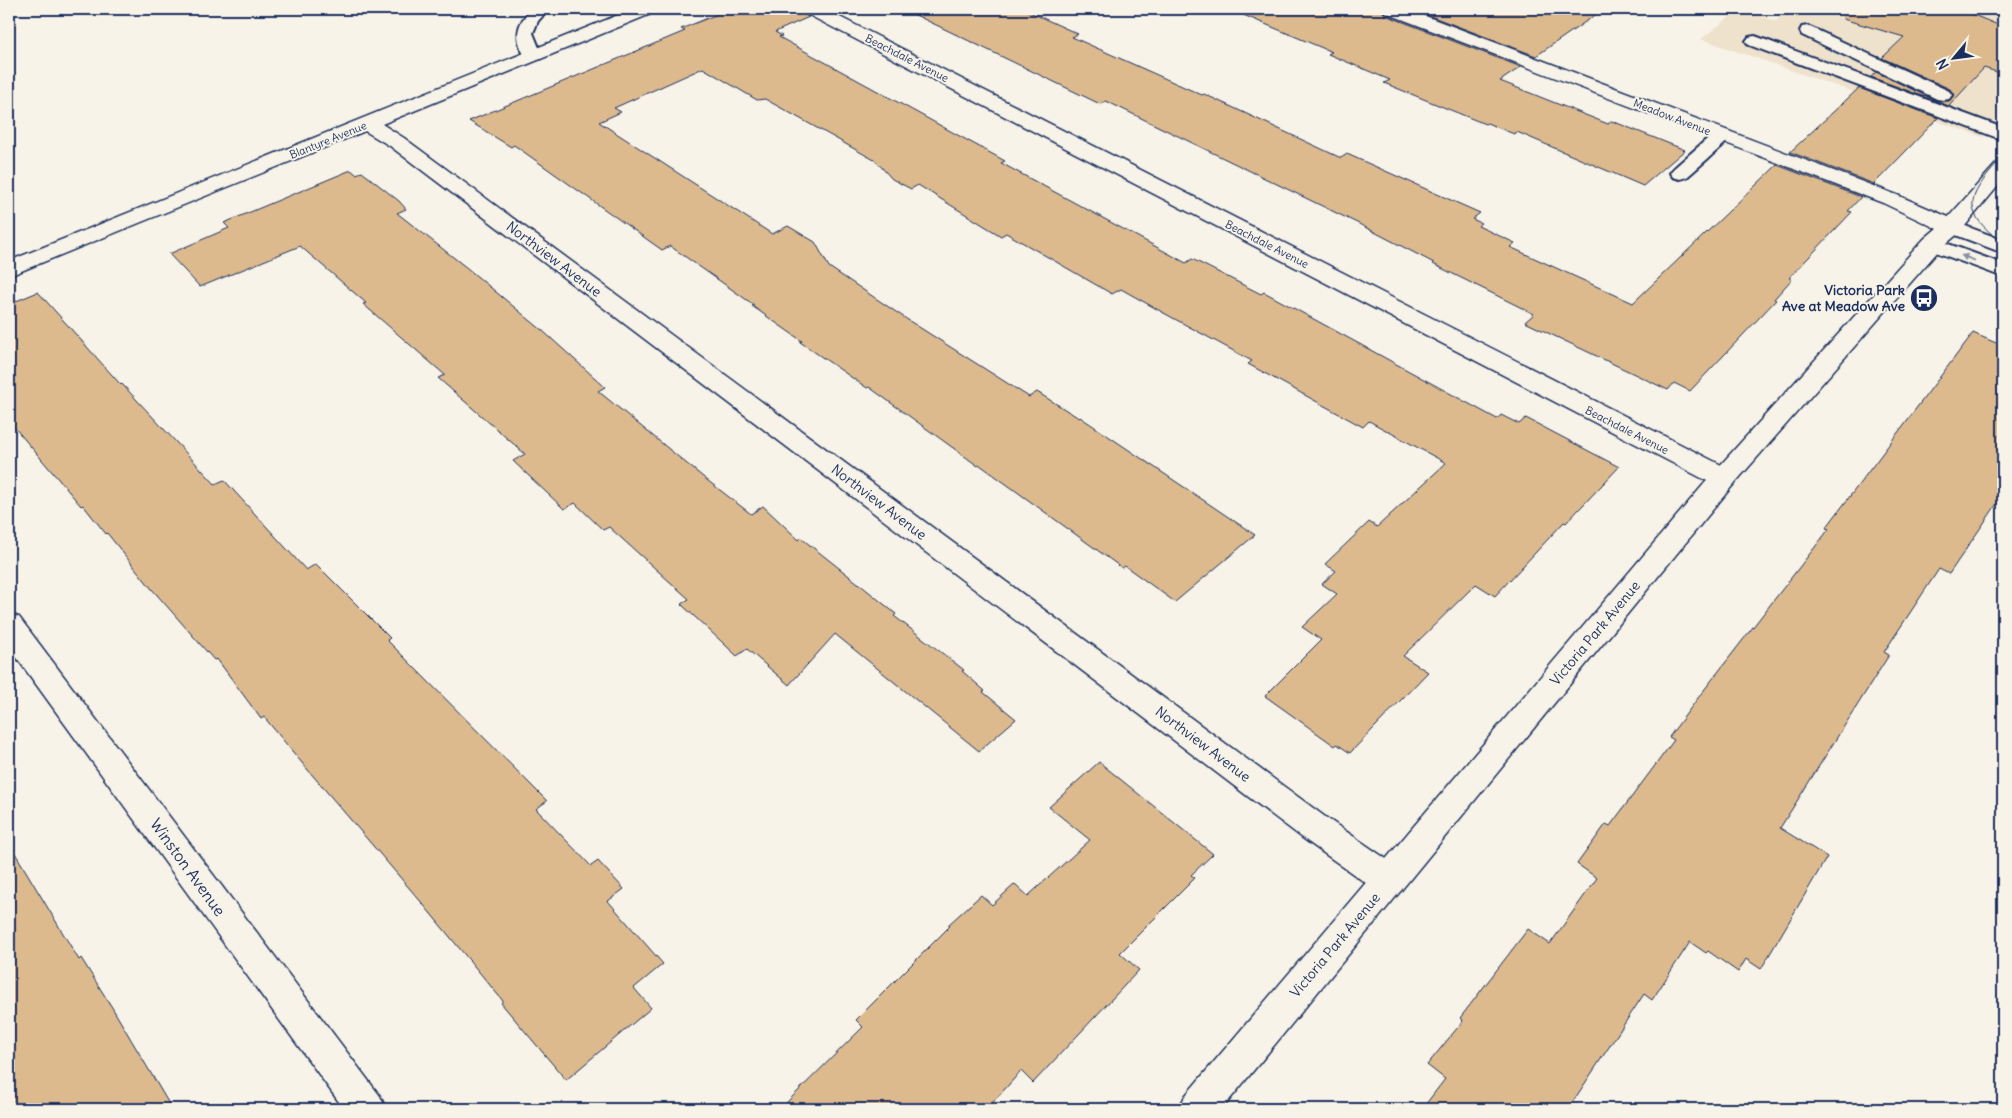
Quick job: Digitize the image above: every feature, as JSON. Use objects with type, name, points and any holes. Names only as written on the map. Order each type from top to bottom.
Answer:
[{"type":"street","name":"Blantyre Avenue","points":[[9,269],[647,9]]},
{"type":"street","name":"Beachdale Avenue","points":[[811,9],[1724,478]]},
{"type":"street","name":"Meadow Avenue","points":[[1392,9],[1890,199],[1942,236]]},
{"type":"street","name":"Northview Avenue","points":[[368,124],[397,142],[1316,829],[1389,880]]},
{"type":"street","name":"Victoria Park Avenue","points":[[1198,1109],[1724,478],[2003,168]]},
{"type":"street","name":"Winston Avenue","points":[[9,625],[367,1109]]},
{"type":"lane","points":[[533,55],[525,33],[530,19],[541,9]]},
{"type":"lane","points":[[1808,32],[2003,122]]},
{"type":"lane","points":[[1755,41],[2003,134]]},
{"type":"lane","points":[[1680,173],[1722,136]]},
{"type":"lane","points":[[1942,236],[2003,247]]},
{"type":"lane","points":[[1942,236],[2003,271]]},
{"type":"shaded area","points":[[1740,9],[1776,21],[1789,9],[1980,9],[2003,18],[2003,109],[1983,137],[1701,39]]},
{"type":"building","points":[[730,9],[801,9],[803,14],[809,17],[775,32],[782,36],[779,37],[1005,161],[1001,163],[1186,263],[1192,259],[1261,294],[1264,292],[1497,419],[1501,415],[1519,424],[1526,418],[1619,467],[1566,523],[1564,522],[1495,596],[1476,584],[1403,656],[1428,672],[1350,753],[1337,744],[1335,746],[1265,696],[1321,640],[1302,627],[1337,594],[1322,584],[1336,571],[1325,564],[1369,522],[1377,527],[1446,463],[1369,421],[1363,427],[1248,364],[1252,361],[1121,289],[1112,294],[1006,233],[1001,236],[918,185],[911,189],[892,179],[876,161],[765,99],[757,100],[703,68],[614,108],[621,112],[599,122],[772,234],[788,226],[815,242],[829,267],[911,322],[1029,397],[1037,392],[1080,417],[1255,535],[1175,602],[1125,566],[1122,568],[869,387],[867,388],[800,342],[802,341],[752,306],[754,305],[670,246],[662,250],[514,145],[511,147],[469,121],[685,31],[681,29]]},
{"type":"building","points":[[903,9],[1023,9],[1078,34],[1072,37],[1202,95],[1204,94],[1341,158],[1347,154],[1480,213],[1472,219],[1481,223],[1478,226],[1515,243],[1510,247],[1633,303],[1777,165],[1861,197],[1848,211],[1852,212],[1789,278],[1792,279],[1774,299],[1776,300],[1690,391],[1674,383],[1668,390],[1525,322],[1534,314],[1433,264],[1357,223],[1106,101],[1100,104]]},
{"type":"building","points":[[1229,9],[1381,9],[1385,15],[1521,67],[1500,81],[1608,124],[1612,121],[1685,150],[1643,186],[1517,132],[1514,134],[1487,123],[1485,124],[1384,83],[1390,80],[1328,54],[1332,52]]},
{"type":"building","points":[[1412,9],[1604,9],[1536,56]]},
{"type":"building","points":[[1844,9],[1959,9],[2003,27],[2003,74],[1984,68],[1949,106],[1871,77],[1876,72],[1937,101],[1949,101],[1954,95],[1950,89],[1882,58],[1904,37],[1843,19]]},
{"type":"building","points":[[1859,88],[1938,118],[1874,184],[1790,152]]},
{"type":"building","points":[[351,170],[356,174],[362,172],[399,201],[406,209],[397,213],[543,331],[605,387],[598,391],[751,514],[763,506],[799,540],[801,538],[896,614],[894,616],[964,670],[962,671],[985,691],[983,692],[1016,719],[979,751],[835,634],[789,685],[747,649],[737,656],[681,604],[689,599],[609,527],[603,530],[575,503],[564,509],[513,461],[525,454],[438,378],[445,375],[300,246],[200,287],[169,254],[229,228],[224,223]]},
{"type":"building","points":[[38,292],[121,385],[215,484],[224,480],[306,570],[316,564],[390,638],[387,640],[547,801],[536,809],[591,866],[598,861],[624,889],[608,901],[663,964],[634,988],[651,1008],[566,1080],[501,1003],[503,1001],[422,903],[264,717],[261,719],[217,659],[214,660],[151,588],[107,533],[83,505],[81,506],[9,421],[9,304]]},
{"type":"building","points":[[1973,333],[2003,346],[2003,495],[1949,574],[1939,569],[1884,652],[1889,655],[1780,828],[1827,857],[1761,969],[1746,959],[1738,972],[1708,951],[1706,953],[1690,942],[1652,1000],[1644,994],[1568,1109],[1422,1109],[1445,1079],[1427,1065],[1463,1021],[1460,1018],[1528,929],[1550,944],[1597,878],[1577,864],[1606,824],[1610,826],[1674,740],[1669,737],[1829,529],[1826,528]]},
{"type":"building","points":[[1099,762],[1213,854],[1191,875],[1195,878],[1120,953],[1139,970],[1033,1083],[1021,1071],[987,1109],[780,1109],[863,1027],[856,1020],[950,926],[948,925],[981,895],[992,905],[1015,884],[1028,896],[1090,840],[1049,807]]},
{"type":"building","points":[[9,843],[79,960],[81,958],[113,1009],[172,1109],[9,1109]]},
{"type":"tram line","points":[[2003,157],[1982,182],[1973,201],[1974,210],[1979,220],[1988,231],[2003,243]]},
{"type":"place","name":"Victoria Park Ave at Meadow Ave","points":[[1924,298]]}]
